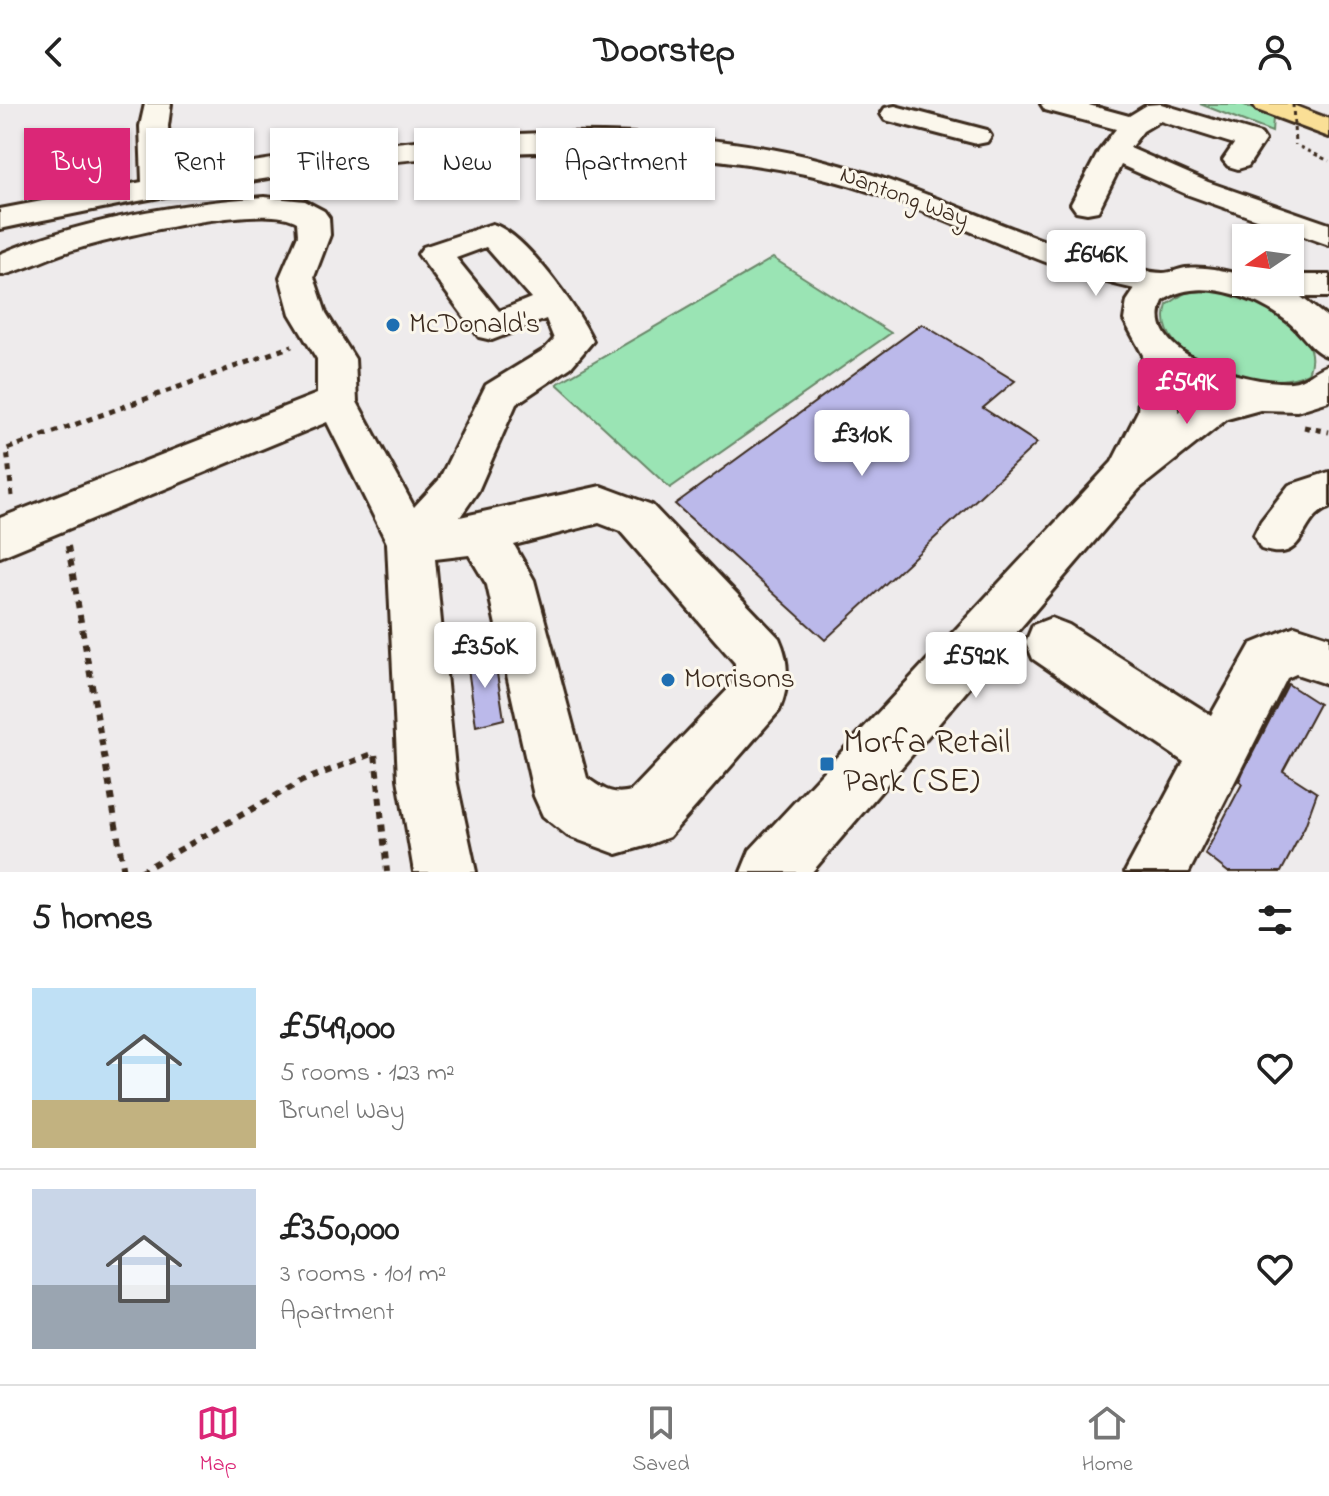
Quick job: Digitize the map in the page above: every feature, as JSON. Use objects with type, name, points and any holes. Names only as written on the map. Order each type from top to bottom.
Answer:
[{"type":"main road","points":[[1266,104],[1329,129]]},
{"type":"street","points":[[154,128],[158,104]]},
{"type":"street","points":[[1054,104],[1133,125]]},
{"type":"street","points":[[1087,204],[1113,151],[1133,125],[1157,111],[1251,140],[1238,160]]},
{"type":"street","points":[[895,114],[930,112],[977,136]]},
{"type":"street","name":"Nantong Way","points":[[254,174],[358,158],[519,145],[642,145],[723,150],[854,177],[900,192],[1042,252],[1127,278],[1163,284],[1199,279],[1232,284]]},
{"type":"street","points":[[1113,151],[1197,188],[1329,235]]},
{"type":"street","name":"Nantong Way","points":[[0,219],[146,190]]},
{"type":"street","points":[[3,265],[20,255],[110,231],[248,206],[295,207],[313,218],[314,235],[297,277],[308,314],[336,359],[337,402],[410,543],[427,779],[445,872]]},
{"type":"street","name":"Nantong Way","points":[[1042,252],[1120,305],[1152,339],[1203,380],[1329,408]]},
{"type":"street","points":[[1124,477],[1158,411],[1152,339],[1140,309],[1147,294],[1163,284]]},
{"type":"street","points":[[1304,286],[1329,286]]},
{"type":"street","points":[[1266,296],[1295,309],[1325,331]]},
{"type":"street","points":[[410,543],[456,491],[500,395],[558,358],[574,341],[568,322],[552,303]]},
{"type":"street","points":[[772,872],[1124,477],[1214,408],[1308,394],[1325,385],[1329,379]]},
{"type":"street","points":[[7,524],[337,402]]},
{"type":"street","points":[[1277,535],[1305,498],[1329,490]]},
{"type":"street","points":[[410,543],[481,534],[601,504],[636,518],[761,655],[760,693],[648,816],[617,824],[589,815],[563,796],[510,580],[481,534]]},
{"type":"street","points":[[1051,642],[1220,753]]},
{"type":"street","points":[[1156,872],[1269,661],[1295,650],[1329,661]]},
{"type":"path","points":[[1293,104],[1295,145],[1329,161]]},
{"type":"path","points":[[7,524],[7,449],[321,335]]},
{"type":"path","points":[[67,538],[124,872]]},
{"type":"path","points":[[140,872],[302,781],[375,753],[387,872]]},
{"type":"green space","points":[[1200,104],[1242,104],[1273,117],[1272,132]]},
{"type":"green space","points":[[773,258],[891,333],[670,488],[557,384]]},
{"type":"green space","points":[[1213,290],[1227,293],[1263,306],[1280,316],[1296,328],[1307,342],[1311,357],[1308,373],[1289,379],[1240,377],[1192,358],[1175,343],[1166,325],[1167,305],[1185,293]]},
{"type":"building","points":[[922,324],[1015,381],[983,408],[1037,443],[825,640],[675,504]]},
{"type":"building","points":[[494,654],[504,719],[476,726],[467,661]]},
{"type":"building","points":[[1288,684],[1319,704],[1283,771],[1317,793],[1305,826],[1281,872],[1228,872],[1205,854],[1242,784],[1239,781],[1243,772]]},
{"type":"place","name":"McDonald's","points":[[393,325]]},
{"type":"place","name":"Morrisons","points":[[668,680]]},
{"type":"place","name":"Morfa Retail Park (SE)","points":[[827,764]]}]
